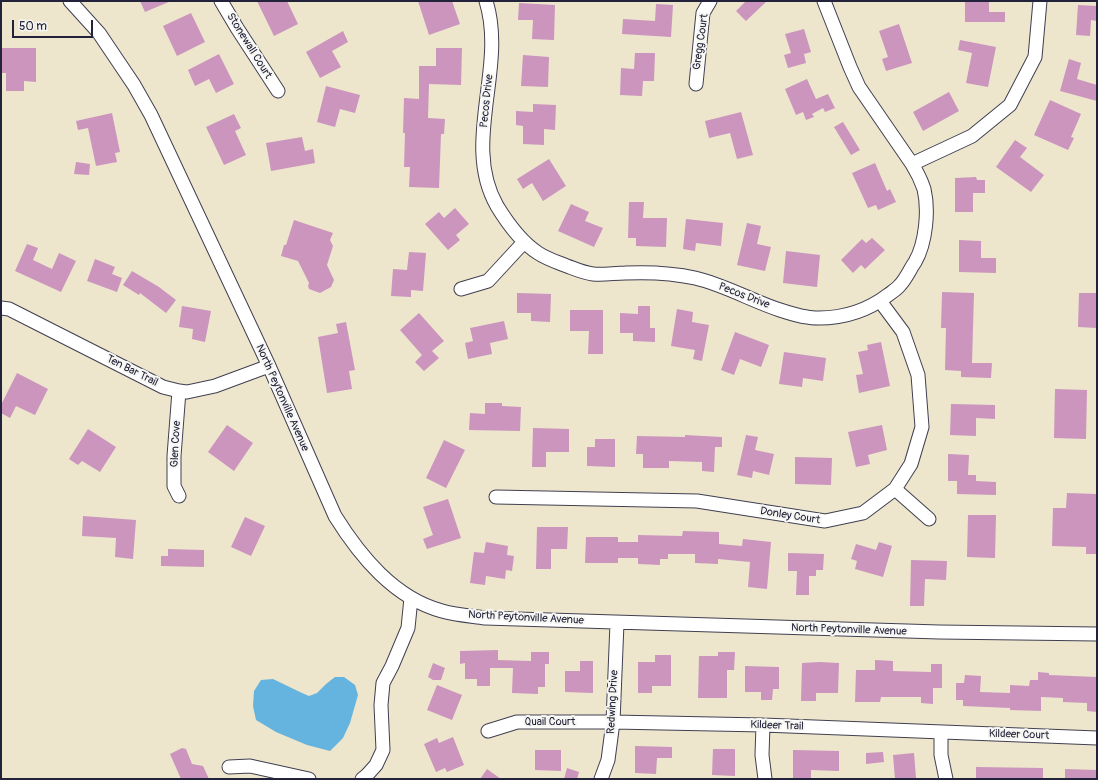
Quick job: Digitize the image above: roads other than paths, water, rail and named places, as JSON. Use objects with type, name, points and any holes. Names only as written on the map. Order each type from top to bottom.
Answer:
[{"type":"street","name":"North Peytonville Avenue","points":[[70,1],[99,33],[151,115],[269,366],[335,516],[346,534],[365,558],[392,585],[412,598],[443,611],[485,618],[938,632],[1097,634]]},
{"type":"street","name":"Stonewall Court","points":[[221,1],[236,28],[278,91]]},
{"type":"street","name":"Pecos Drive","points":[[486,1],[492,32],[492,54],[484,122],[483,158],[485,175],[497,205],[513,231],[524,242],[538,253],[551,260],[593,274],[642,273],[678,275],[696,278],[780,310],[807,317],[830,318],[864,311],[900,286],[918,256],[925,230],[926,207],[924,191],[919,177],[912,164],[860,87],[850,67],[824,1]]},
{"type":"street","name":"Gregg Court","points":[[696,84],[703,13],[710,1]]},
{"type":"street","points":[[912,164],[972,136],[1010,105],[1035,57],[1040,1]]},
{"type":"street","points":[[461,289],[488,281],[524,242]]},
{"type":"street","name":"Donley Court","points":[[496,497],[697,501],[825,521],[863,512],[895,489],[911,464],[922,427],[918,375],[903,332],[880,301]]},
{"type":"street","name":"Ten Bar Trail","points":[[1,308],[9,309],[163,387],[179,391],[187,392],[215,386],[269,366]]},
{"type":"street","name":"Glen Cove","points":[[179,391],[174,456],[174,486],[179,496]]},
{"type":"street","points":[[895,489],[929,519]]},
{"type":"street","points":[[362,779],[376,765],[383,750],[381,705],[383,684],[408,628],[412,598]]},
{"type":"street","name":"Redwing Drive","points":[[601,779],[608,760],[613,722],[617,623]]},
{"type":"street","name":"Quail Court","points":[[488,731],[517,722],[613,722]]},
{"type":"street","name":"Kildeer Trail","points":[[613,722],[763,725],[942,733]]},
{"type":"street","points":[[763,725],[762,755],[766,779]]},
{"type":"street","points":[[942,733],[941,755],[946,779]]},
{"type":"street","name":"Kildeer Court","points":[[942,733],[1097,738]]},
{"type":"street","points":[[229,767],[250,766],[309,779]]},
{"type":"water","points":[[335,677],[344,677],[355,685],[358,695],[350,723],[343,738],[330,751],[307,745],[276,732],[256,720],[253,706],[254,691],[261,680],[273,679],[309,696],[317,693]]}]
